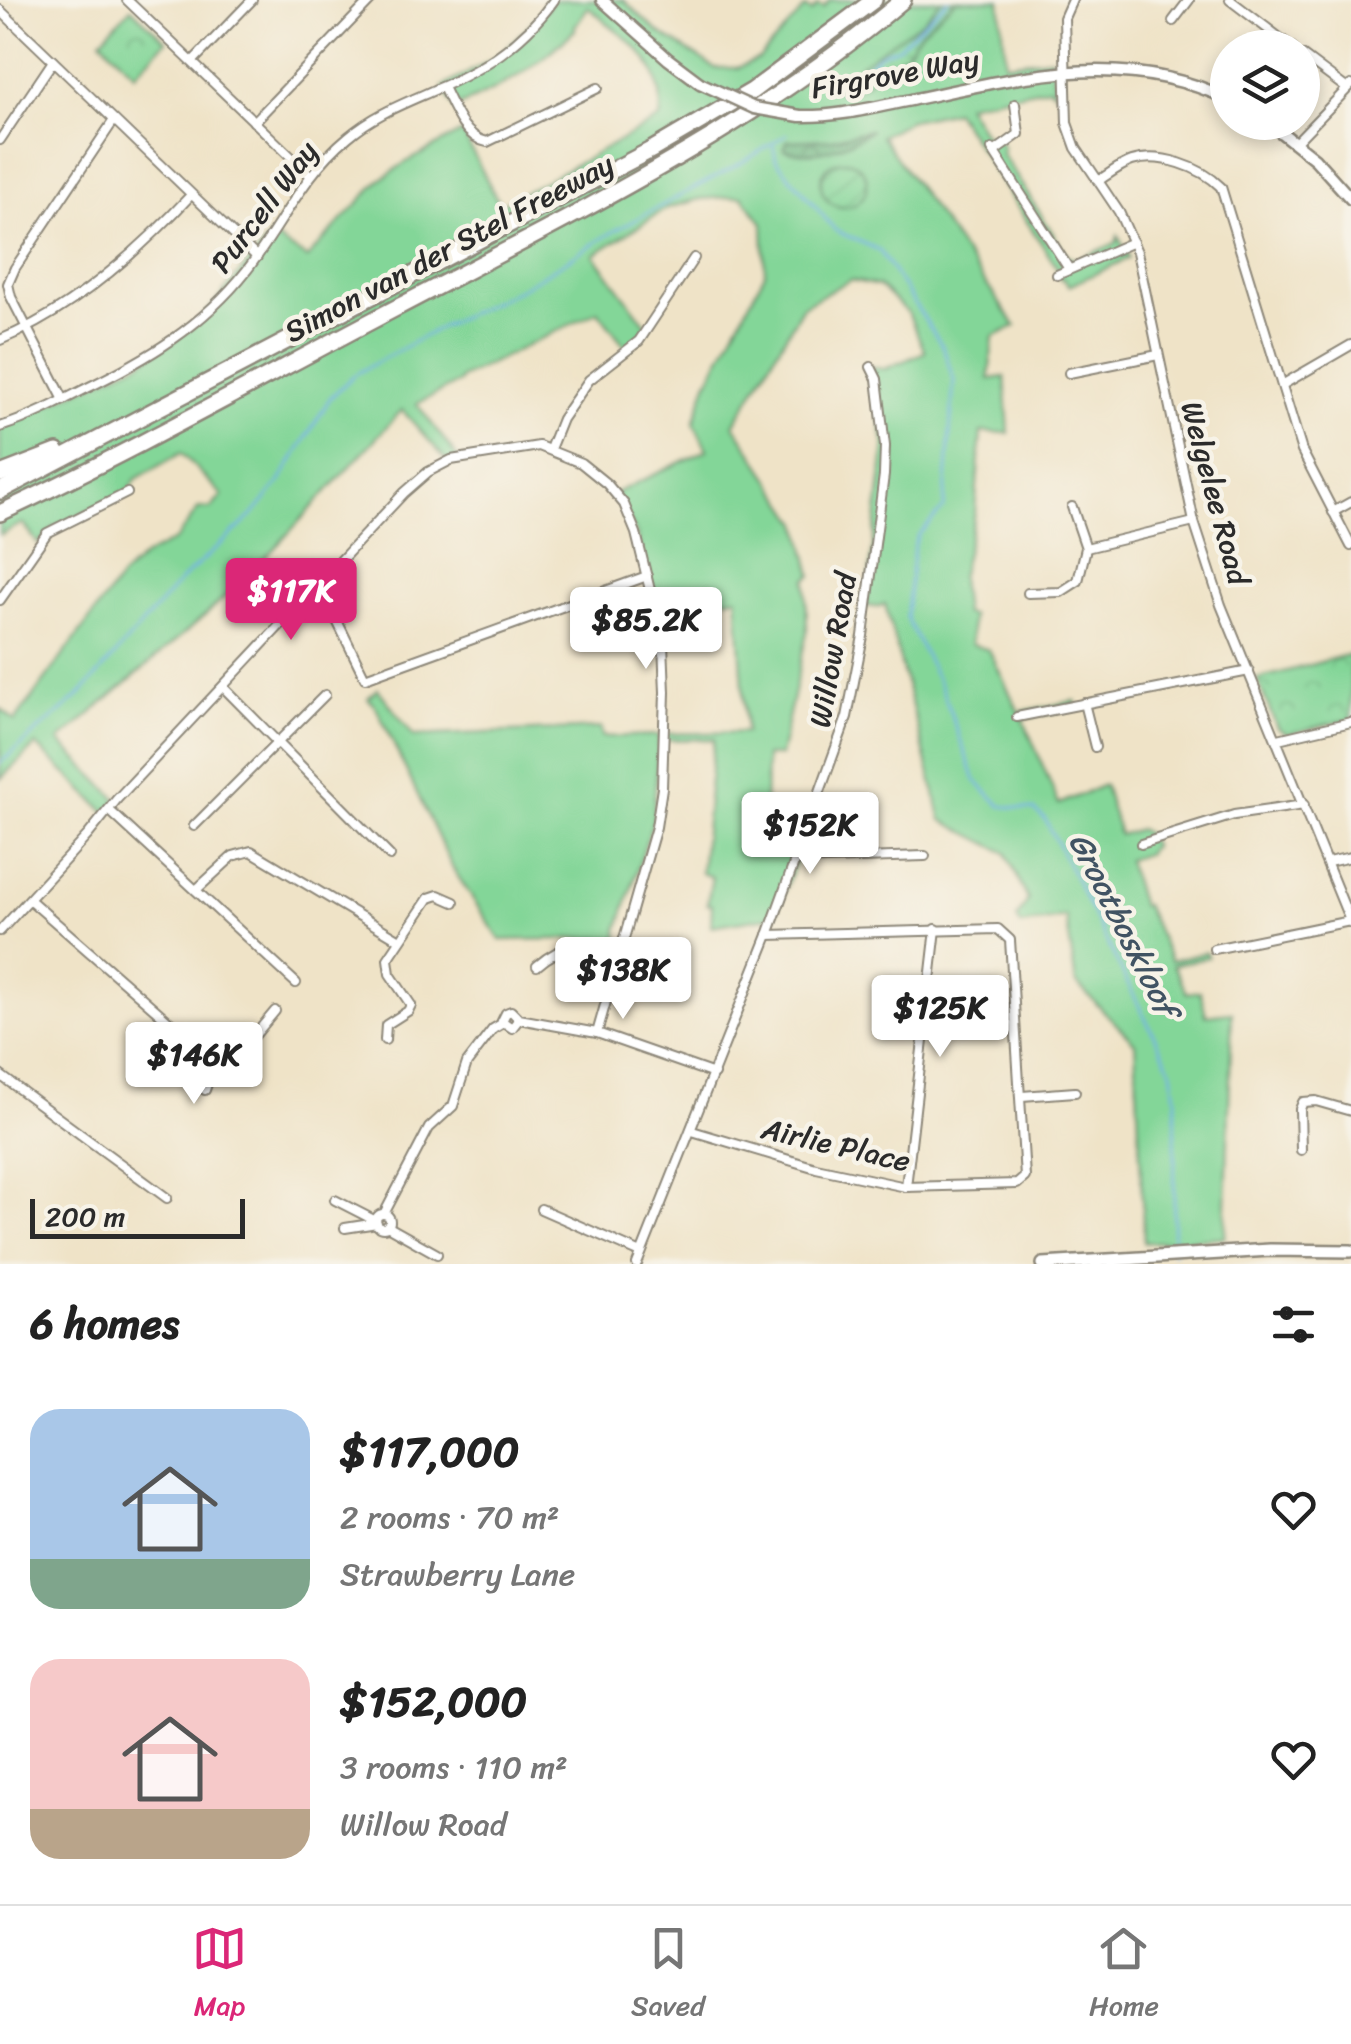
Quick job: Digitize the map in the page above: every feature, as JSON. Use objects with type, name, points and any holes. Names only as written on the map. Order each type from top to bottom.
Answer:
[{"type":"highway","name":"Simon van der Stel Freeway","points":[[0,491],[668,141],[752,91],[874,0]]},
{"type":"highway","name":"Simon van der Stel Freeway","points":[[0,513],[661,168],[778,97],[904,0]]},
{"type":"highway","points":[[0,474],[40,460],[196,384],[222,376]]},
{"type":"main road","points":[[1043,1264],[1281,1250],[1351,1251]]},
{"type":"street","points":[[128,0],[310,174]]},
{"type":"street","points":[[192,62],[252,0]]},
{"type":"street","points":[[254,122],[371,0]]},
{"type":"street","name":"Purcell Way","points":[[0,427],[141,362],[178,338],[210,310],[257,257],[310,174],[340,144],[372,119],[500,56],[554,0]]},
{"type":"street","name":"Firgrove Way","points":[[602,0],[700,83],[754,108],[800,116],[845,114],[1064,70],[1153,74],[1210,91]]},
{"type":"street","name":"Welgelee Road","points":[[1072,0],[1064,18],[1067,123],[1076,148],[1119,212],[1133,242],[1194,522],[1220,605],[1350,922]]},
{"type":"street","points":[[1172,21],[1189,0]]},
{"type":"street","points":[[1230,0],[1269,30]]},
{"type":"street","points":[[0,10],[257,257]]},
{"type":"street","points":[[0,140],[53,62]]},
{"type":"street","points":[[1296,142],[1349,86],[1320,66]]},
{"type":"street","points":[[443,87],[468,131],[487,142],[598,88]]},
{"type":"street","points":[[1015,104],[1019,134],[993,151],[1069,270]]},
{"type":"street","points":[[64,400],[11,297],[10,278],[114,120]]},
{"type":"street","points":[[1293,140],[1351,200]]},
{"type":"street","points":[[1098,181],[1126,162],[1150,158],[1183,165],[1217,182],[1228,203],[1306,461],[1351,546]]},
{"type":"street","points":[[0,340],[27,328],[116,266],[191,195]]},
{"type":"street","points":[[1057,274],[1133,242]]},
{"type":"street","points":[[550,448],[562,420],[588,380],[639,341],[694,258]]},
{"type":"street","points":[[1282,385],[1351,345]]},
{"type":"street","points":[[1068,373],[1158,355]]},
{"type":"street","name":"Willow Road","points":[[637,1264],[840,743],[863,636],[884,475],[877,379],[871,368]]},
{"type":"street","points":[[0,930],[404,493],[451,460],[528,446],[550,448],[581,463],[616,493],[630,516],[665,662],[662,788],[656,826],[597,1033]]},
{"type":"street","points":[[0,600],[47,533],[127,492]]},
{"type":"street","points":[[1333,512],[1351,502]]},
{"type":"street","points":[[1028,594],[1062,592],[1076,584],[1082,573],[1086,548],[1072,506]]},
{"type":"street","points":[[1086,548],[1194,522]]},
{"type":"street","points":[[320,586],[365,678],[647,576]]},
{"type":"street","points":[[1016,717],[1249,670]]},
{"type":"street","points":[[223,686],[390,856]]},
{"type":"street","points":[[194,826],[325,695]]},
{"type":"street","points":[[1084,703],[1095,747]]},
{"type":"street","points":[[1278,739],[1351,722]]},
{"type":"street","points":[[1141,844],[1234,815],[1304,804]]},
{"type":"street","points":[[109,810],[296,984]]},
{"type":"street","points":[[196,890],[234,856],[251,851],[400,940]]},
{"type":"street","points":[[796,860],[924,856]]},
{"type":"street","points":[[1328,862],[1351,857]]},
{"type":"street","points":[[385,1040],[386,1025],[411,1007],[387,964],[429,898],[438,895],[454,902]]},
{"type":"street","points":[[30,900],[218,1065],[226,1067],[274,1011]]},
{"type":"street","points":[[1214,948],[1350,922]]},
{"type":"street","points":[[906,1187],[936,930]]},
{"type":"street","name":"Airlie Place","points":[[692,1131],[816,1168],[906,1187],[1020,1182],[1026,1173],[1008,936],[998,930],[768,935]]},
{"type":"street","points":[[537,966],[572,944],[621,946]]},
{"type":"street","points":[[379,1219],[428,1128],[453,1106],[467,1062],[501,1024],[512,1028],[519,1019],[597,1033],[714,1074]]},
{"type":"street","points":[[192,1042],[196,1068]]},
{"type":"street","points":[[0,1076],[167,1198]]},
{"type":"street","points":[[1022,1096],[1075,1092]]},
{"type":"street","points":[[1301,1150],[1303,1102],[1316,1100],[1351,1110]]},
{"type":"street","points":[[335,1200],[379,1219]]},
{"type":"street","points":[[540,1210],[641,1253]]},
{"type":"street","points":[[346,1228],[389,1218],[387,1226],[437,1254]]},
{"type":"green space","points":[[554,0],[623,0],[658,32],[715,68],[737,68],[759,59],[805,8],[811,12],[818,5],[823,8],[830,0],[1000,0],[1006,63],[1051,58],[1055,92],[1049,87],[966,104],[985,136],[998,139],[1002,154],[1068,257],[1076,260],[1116,243],[1118,236],[1129,258],[1069,286],[1060,279],[1056,266],[955,111],[911,120],[881,136],[1016,326],[993,337],[989,379],[1005,377],[1009,433],[981,432],[975,513],[960,578],[964,614],[971,615],[971,644],[989,650],[1019,712],[1075,701],[1077,707],[1023,719],[1059,804],[1104,785],[1119,835],[1139,829],[1147,834],[1152,846],[1146,854],[1127,860],[1141,906],[1145,905],[1171,961],[1206,952],[1208,957],[1173,965],[1187,993],[1200,991],[1206,1015],[1232,1012],[1225,1237],[1144,1243],[1135,1043],[1076,983],[1066,917],[1021,925],[1017,918],[1028,900],[1006,853],[942,820],[885,604],[866,606],[885,446],[871,367],[885,369],[925,352],[908,313],[879,286],[850,280],[803,306],[734,425],[799,523],[812,575],[806,580],[807,632],[780,756],[766,756],[765,820],[810,825],[775,916],[711,926],[712,905],[707,904],[712,877],[701,873],[714,739],[663,740],[664,734],[746,732],[737,597],[655,607],[636,533],[615,493],[707,450],[694,423],[707,383],[765,273],[763,223],[742,196],[700,199],[667,208],[594,255],[648,327],[628,350],[598,311],[461,378],[417,404],[458,458],[448,462],[402,410],[272,551],[210,611],[59,741],[117,799],[107,813],[36,745],[0,779],[0,708],[15,721],[121,577],[142,558],[176,539],[199,508],[211,509],[222,495],[181,453],[136,479],[127,493],[55,527],[38,544],[23,523],[0,535],[0,427],[141,362],[197,324],[271,236],[307,258],[379,181],[462,132],[500,205],[660,119],[661,98],[651,67],[631,42],[588,7],[575,30],[548,54],[503,85],[454,108],[443,87],[500,55]]},
{"type":"green space","points":[[941,0],[956,0],[921,31],[907,52],[881,68],[864,85],[851,92],[837,90],[861,64],[923,21]]},
{"type":"green space","points":[[131,8],[166,41],[135,74],[101,40]]},
{"type":"green space","points":[[871,130],[829,150],[806,153],[784,149],[787,141],[831,139]]},
{"type":"green space","points":[[844,161],[860,168],[867,184],[860,200],[844,207],[828,200],[821,184],[828,168]]},
{"type":"green space","points":[[1351,654],[1351,719],[1288,734],[1277,728],[1257,679]]},
{"type":"green space","points":[[378,689],[414,736],[601,728],[602,737],[659,735],[653,821],[618,930],[619,938],[500,940],[453,869],[376,707],[368,698]]},
{"type":"waterway","points":[[841,93],[866,66],[882,53],[898,47],[948,0]]},
{"type":"waterway","points":[[0,763],[81,694],[181,580],[252,516],[279,483],[330,398],[354,375],[520,289],[787,134]]},
{"type":"waterway","name":"Grootboskloof","points":[[773,144],[776,160],[836,231],[879,250],[943,347],[954,380],[944,508],[919,534],[914,546],[906,617],[941,687],[975,780],[1001,806],[1035,810],[1045,819],[1172,1071],[1176,1097],[1173,1253]]}]
